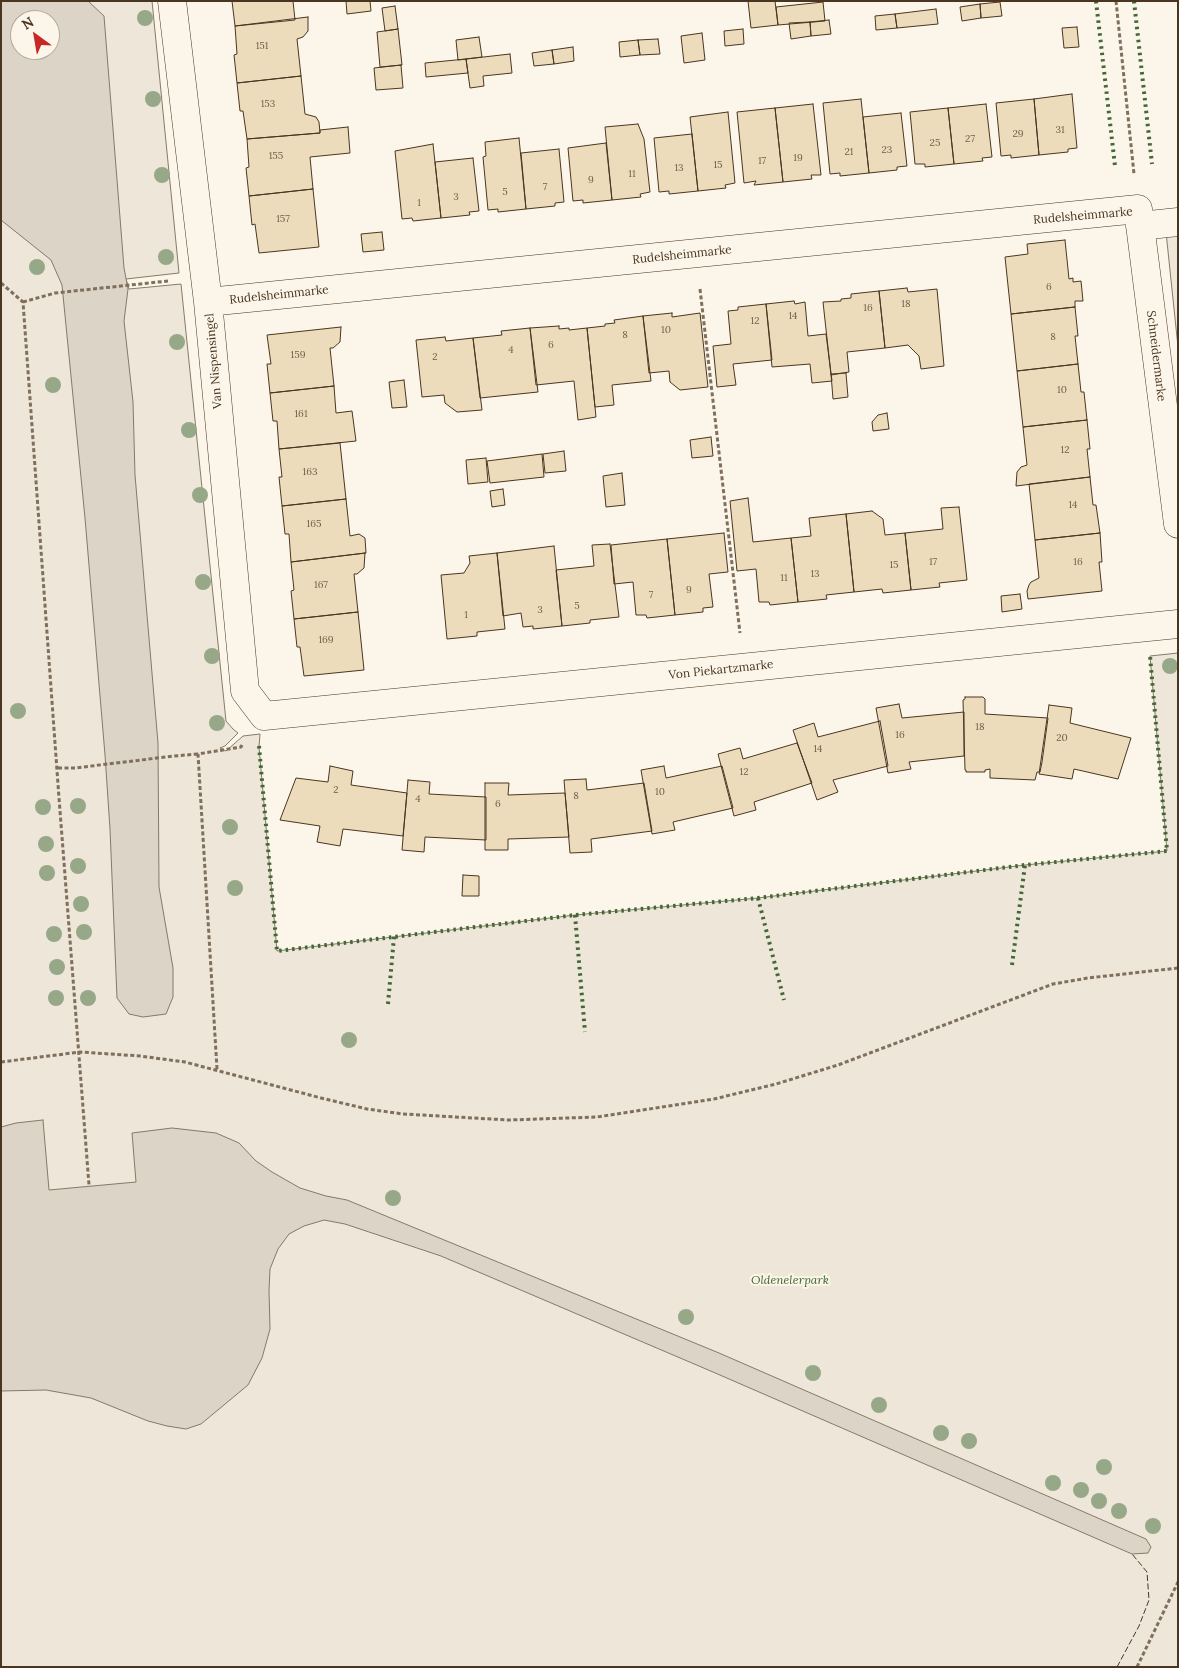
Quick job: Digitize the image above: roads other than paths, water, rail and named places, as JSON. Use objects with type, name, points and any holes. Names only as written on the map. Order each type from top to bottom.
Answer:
[{"type":"street","name":"Van Nispensingel","points":[[172,1],[208,302],[245,692],[264,716]]},
{"type":"street","name":"Rudelsheimmarke","points":[[208,302],[695,253],[1139,217]]},
{"type":"street","points":[[1139,217],[1178,222]]},
{"type":"street","name":"Schneidermarke","points":[[1139,217],[1178,524]]},
{"type":"street","name":"Von Piekartzmarke","points":[[264,716],[1178,624]]},
{"type":"park label","name":"Oldenelerpark","points":[[790,1281]]}]
